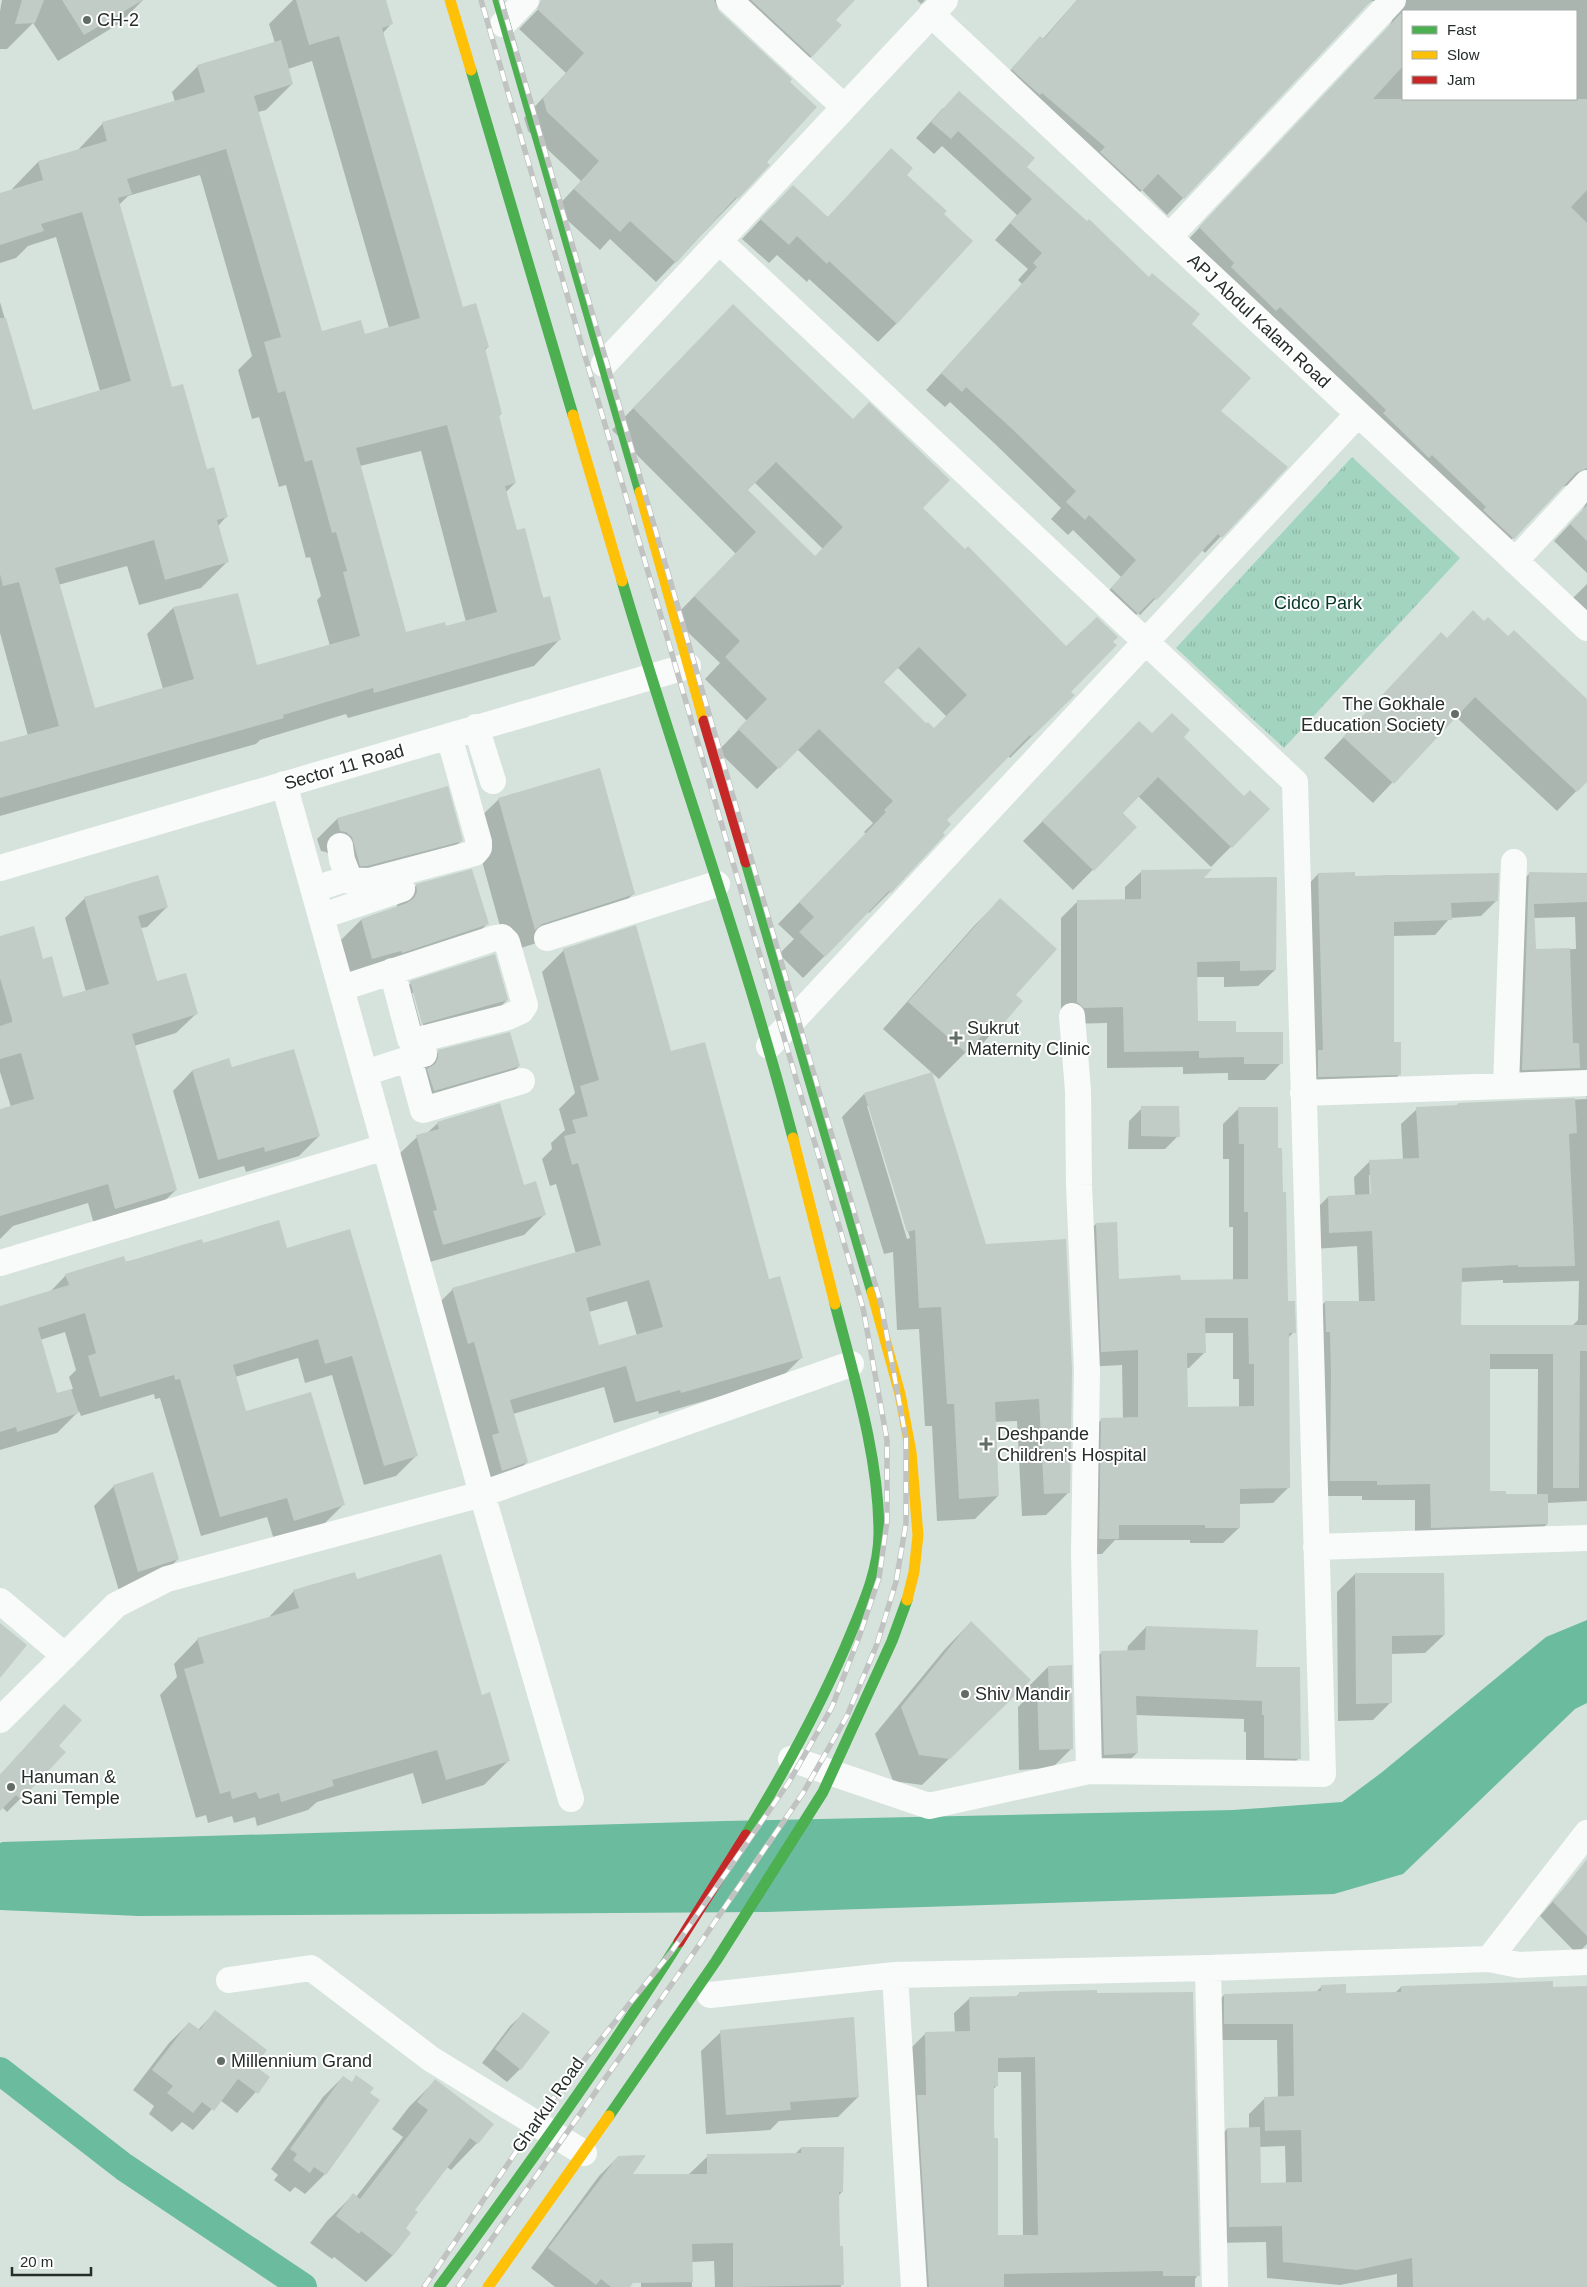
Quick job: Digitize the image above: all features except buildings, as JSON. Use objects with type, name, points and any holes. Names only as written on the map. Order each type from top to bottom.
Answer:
[{"type":"main road","name":"Gharkul Road","points":[[439,2287],[552,2132],[636,2010],[789,1765],[846,1649],[867,1595],[875,1565],[879,1534],[872,1458],[851,1364],[769,1046],[650,677],[450,0]]},
{"type":"main road","points":[[488,2287],[584,2153],[703,1993],[716,1961],[827,1782],[875,1682],[905,1607],[914,1572],[918,1535],[911,1452],[900,1394],[793,1020],[688,666],[604,364],[500,12]]},
{"type":"street","points":[[500,12],[526,0]]},
{"type":"street","points":[[729,0],[844,107]]},
{"type":"street","points":[[1169,237],[1393,0]]},
{"type":"street","points":[[604,364],[938,7]]},
{"type":"street","name":"APJ Abdul Kalam Road","points":[[938,7],[1169,237],[1587,628]]},
{"type":"street","points":[[719,241],[1295,782],[1323,1774],[1088,1772],[929,1806],[827,1782],[789,1765]]},
{"type":"street","points":[[769,1046],[1358,414]]},
{"type":"street","points":[[1515,561],[1587,483]]},
{"type":"street","name":"Sector 11 Road","points":[[0,868],[688,666]]},
{"type":"street","points":[[476,727],[494,781]]},
{"type":"street","points":[[315,889],[342,880],[369,881],[475,853],[479,848],[480,842],[449,736]]},
{"type":"street","points":[[284,784],[315,889],[482,1494],[571,1799]]},
{"type":"street","points":[[340,846],[342,860],[350,880]]},
{"type":"street","points":[[1506,1086],[1514,862]]},
{"type":"street","points":[[322,916],[463,870]]},
{"type":"street","points":[[547,938],[717,884]]},
{"type":"street","points":[[340,983],[491,930]]},
{"type":"street","points":[[340,983],[392,971],[502,937],[507,942],[525,1005],[521,1011],[508,1018],[414,1041],[410,1038],[392,971]]},
{"type":"street","points":[[1072,1016],[1078,1091],[1079,1185],[1087,1370],[1084,1553],[1088,1772]]},
{"type":"street","points":[[366,1073],[511,1027]]},
{"type":"street","points":[[409,1058],[423,1110],[522,1080]]},
{"type":"street","points":[[1303,1093],[1587,1083]]},
{"type":"street","points":[[0,1263],[385,1147]]},
{"type":"street","points":[[0,1720],[116,1605],[167,1579],[482,1494],[851,1364]]},
{"type":"street","points":[[1316,1547],[1587,1538]]},
{"type":"street","points":[[0,1601],[64,1656]]},
{"type":"street","points":[[1489,1959],[1587,1833]]},
{"type":"street","points":[[703,1993],[895,1975],[1489,1959],[1519,1965],[1587,1962]]},
{"type":"street","points":[[229,1980],[311,1968],[431,2059],[584,2153]]},
{"type":"street","points":[[1208,1968],[1215,2287]]},
{"type":"street","points":[[895,1975],[914,2287]]},
{"type":"green space","name":"Cidco Park","points":[[1352,457],[1460,558],[1284,748],[1176,648]]},
{"type":"shaded area","points":[[1587,1620],[1587,1703],[1575,1709],[1403,1874],[1334,1894],[767,1912],[139,1916],[0,1910],[0,1843],[2,1842],[724,1821],[1233,1810],[1342,1802],[1381,1773],[1546,1637]]},
{"type":"waterway","points":[[0,2071],[124,2167],[303,2287]]},
{"type":"railway","points":[[424,2287],[548,2105],[672,1951],[789,1782],[832,1707],[859,1637],[879,1578],[887,1521],[887,1440],[863,1308],[481,0]]},
{"type":"railway","points":[[458,2287],[688,1961],[803,1793],[847,1716],[877,1644],[896,1582],[906,1523],[906,1438],[881,1304],[501,0]]},
{"type":"traffic: fast","points":[[498,0],[640,492]]},
{"type":"traffic: fast","points":[[471,70],[573,415]]},
{"type":"traffic: fast","points":[[622,581],[732,928],[793,1138]]},
{"type":"traffic: fast","points":[[746,862],[872,1292]]},
{"type":"traffic: fast","points":[[746,1835],[789,1760],[829,1684],[862,1607],[877,1558],[879,1533],[875,1475],[864,1417],[835,1304]]},
{"type":"traffic: fast","points":[[609,2116],[716,1961],[823,1792],[892,1641],[907,1600]]},
{"type":"traffic: fast","points":[[439,2287],[592,2074],[679,1942]]},
{"type":"traffic: slow","points":[[450,0],[471,70]]},
{"type":"traffic: slow","points":[[573,415],[622,581]]},
{"type":"traffic: slow","points":[[640,492],[704,721]]},
{"type":"traffic: slow","points":[[793,1138],[835,1304]]},
{"type":"traffic: slow","points":[[872,1292],[900,1394],[911,1452],[918,1535],[914,1572],[907,1600]]},
{"type":"traffic: slow","points":[[488,2287],[609,2116]]},
{"type":"traffic: jam","points":[[704,721],[746,862]]},
{"type":"traffic: jam","points":[[679,1942],[746,1835]]},
{"type":"place","name":"CH-2","points":[[87,20]]},
{"type":"place","name":"The Gokhale Education Society","points":[[1455,714]]},
{"type":"place","name":"Sukrut Maternity Clinic","points":[[956,1038]]},
{"type":"place","name":"Deshpande Children's Hospital","points":[[986,1444]]},
{"type":"place","name":"Shiv Mandir","points":[[965,1694]]},
{"type":"place","name":"Hanuman & Sani Temple","points":[[11,1787]]},
{"type":"place","name":"Millennium Grand","points":[[221,2061]]}]
